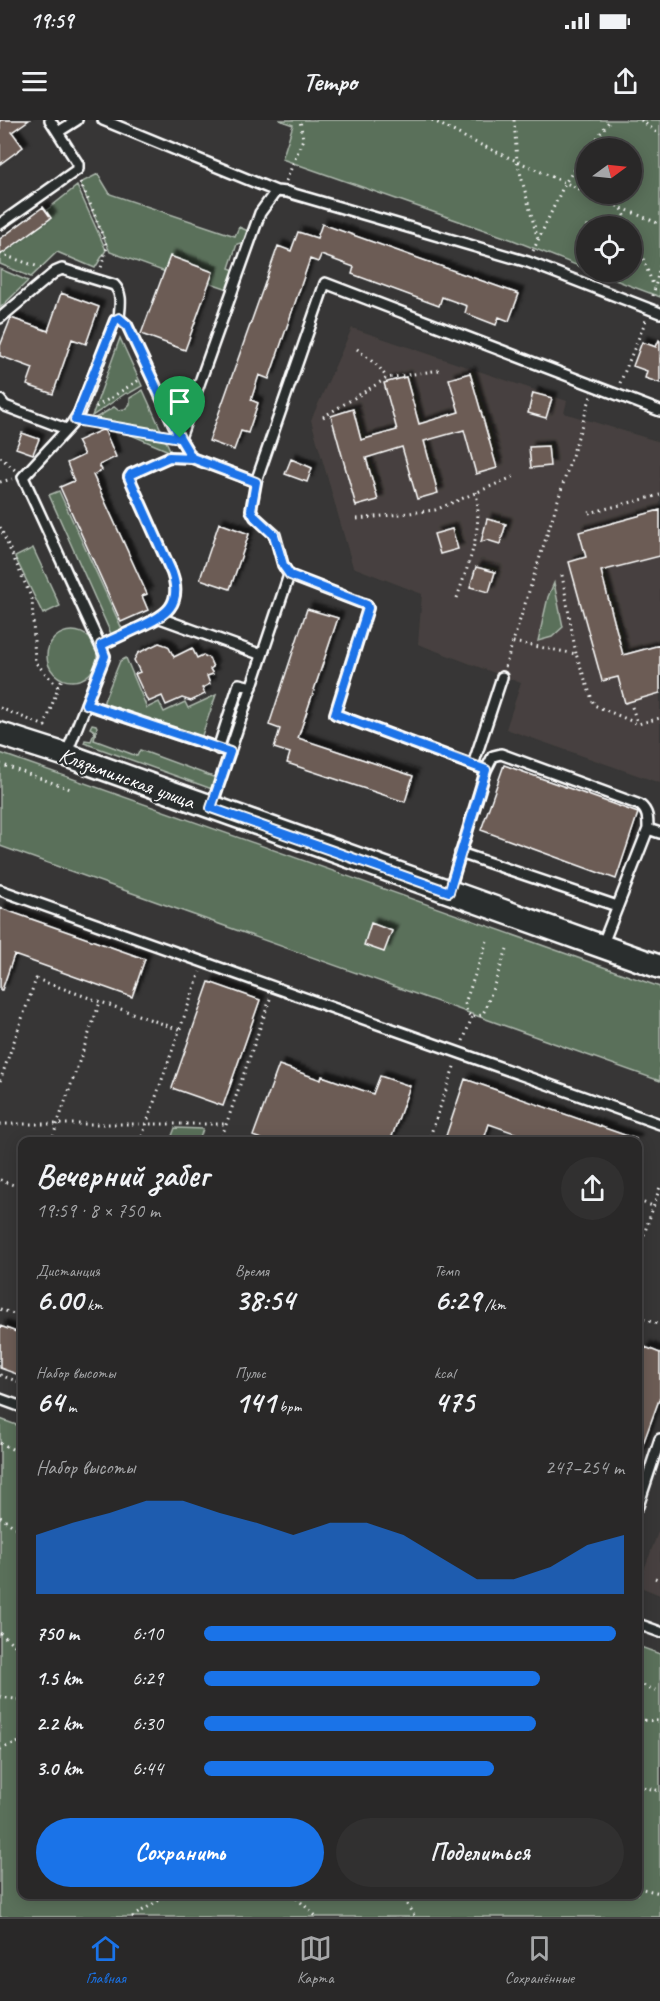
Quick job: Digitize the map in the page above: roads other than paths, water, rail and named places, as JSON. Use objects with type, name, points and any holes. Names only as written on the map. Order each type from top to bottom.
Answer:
[{"type":"street","name":"Клязьминская улица","points":[[0,734],[66,755],[660,967]]},
{"type":"lane","points":[[0,224],[78,169],[78,164],[50,120]]},
{"type":"lane","points":[[58,132],[77,120]]},
{"type":"lane","points":[[103,120],[279,191],[528,262],[655,311]]},
{"type":"lane","points":[[180,438],[260,213],[279,191]]},
{"type":"lane","points":[[0,318],[55,272],[62,269],[114,285],[121,299],[119,318],[115,320],[75,420],[23,477],[105,656],[66,755]]},
{"type":"lane","points":[[486,770],[335,714],[368,608],[367,605],[290,575],[283,565],[274,535],[251,510],[256,482],[325,283],[660,411]]},
{"type":"lane","points":[[119,318],[127,325],[180,438],[192,458]]},
{"type":"lane","points":[[0,400],[5,406],[66,429]]},
{"type":"lane","points":[[101,645],[160,618],[173,602],[176,589],[129,477],[131,474],[169,457],[192,458],[256,482]]},
{"type":"lane","points":[[211,808],[290,575]]},
{"type":"lane","points":[[160,618],[262,655]]},
{"type":"lane","points":[[473,765],[502,677]]},
{"type":"lane","points":[[218,748],[239,684],[252,687]]},
{"type":"lane","points":[[86,704],[230,752]]},
{"type":"lane","points":[[449,892],[486,770],[496,754],[512,758],[640,805],[647,815],[648,829],[602,946]]},
{"type":"lane","points":[[648,829],[660,833]]},
{"type":"lane","points":[[460,853],[617,906]]},
{"type":"lane","points":[[0,890],[660,1124]]},
{"type":"lane","points":[[0,1399],[18,1406]]},
{"type":"lane","points":[[642,1494],[660,1439]]},
{"type":"lane","points":[[642,1625],[660,1632]]}]
